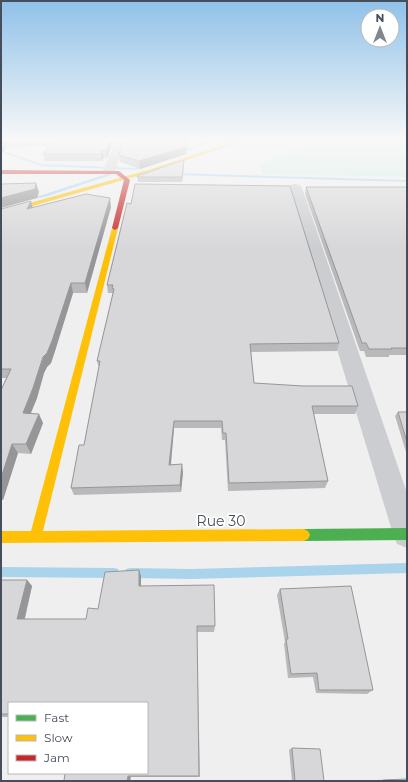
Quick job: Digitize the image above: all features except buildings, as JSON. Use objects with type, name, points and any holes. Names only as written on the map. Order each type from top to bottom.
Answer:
[{"type":"street","points":[[121,176],[126,183],[140,187]]},
{"type":"street","points":[[1,213],[126,183],[144,176]]},
{"type":"street","points":[[36,536],[126,183]]},
{"type":"street","points":[[295,188],[407,534]]},
{"type":"street","name":"Rue 30","points":[[1,537],[407,534]]},
{"type":"waterway","points":[[27,199],[43,196],[104,176]]},
{"type":"waterway","points":[[257,176],[407,181]]},
{"type":"waterway","points":[[130,573],[191,574],[407,568]]},
{"type":"waterway","points":[[1,572],[114,573]]},
{"type":"traffic: fast","points":[[304,535],[407,534]]},
{"type":"traffic: slow","points":[[1,213],[130,176]]},
{"type":"traffic: slow","points":[[36,536],[115,228]]},
{"type":"traffic: slow","points":[[1,537],[304,535]]},
{"type":"traffic: jam","points":[[115,228],[127,180],[123,176]]}]
